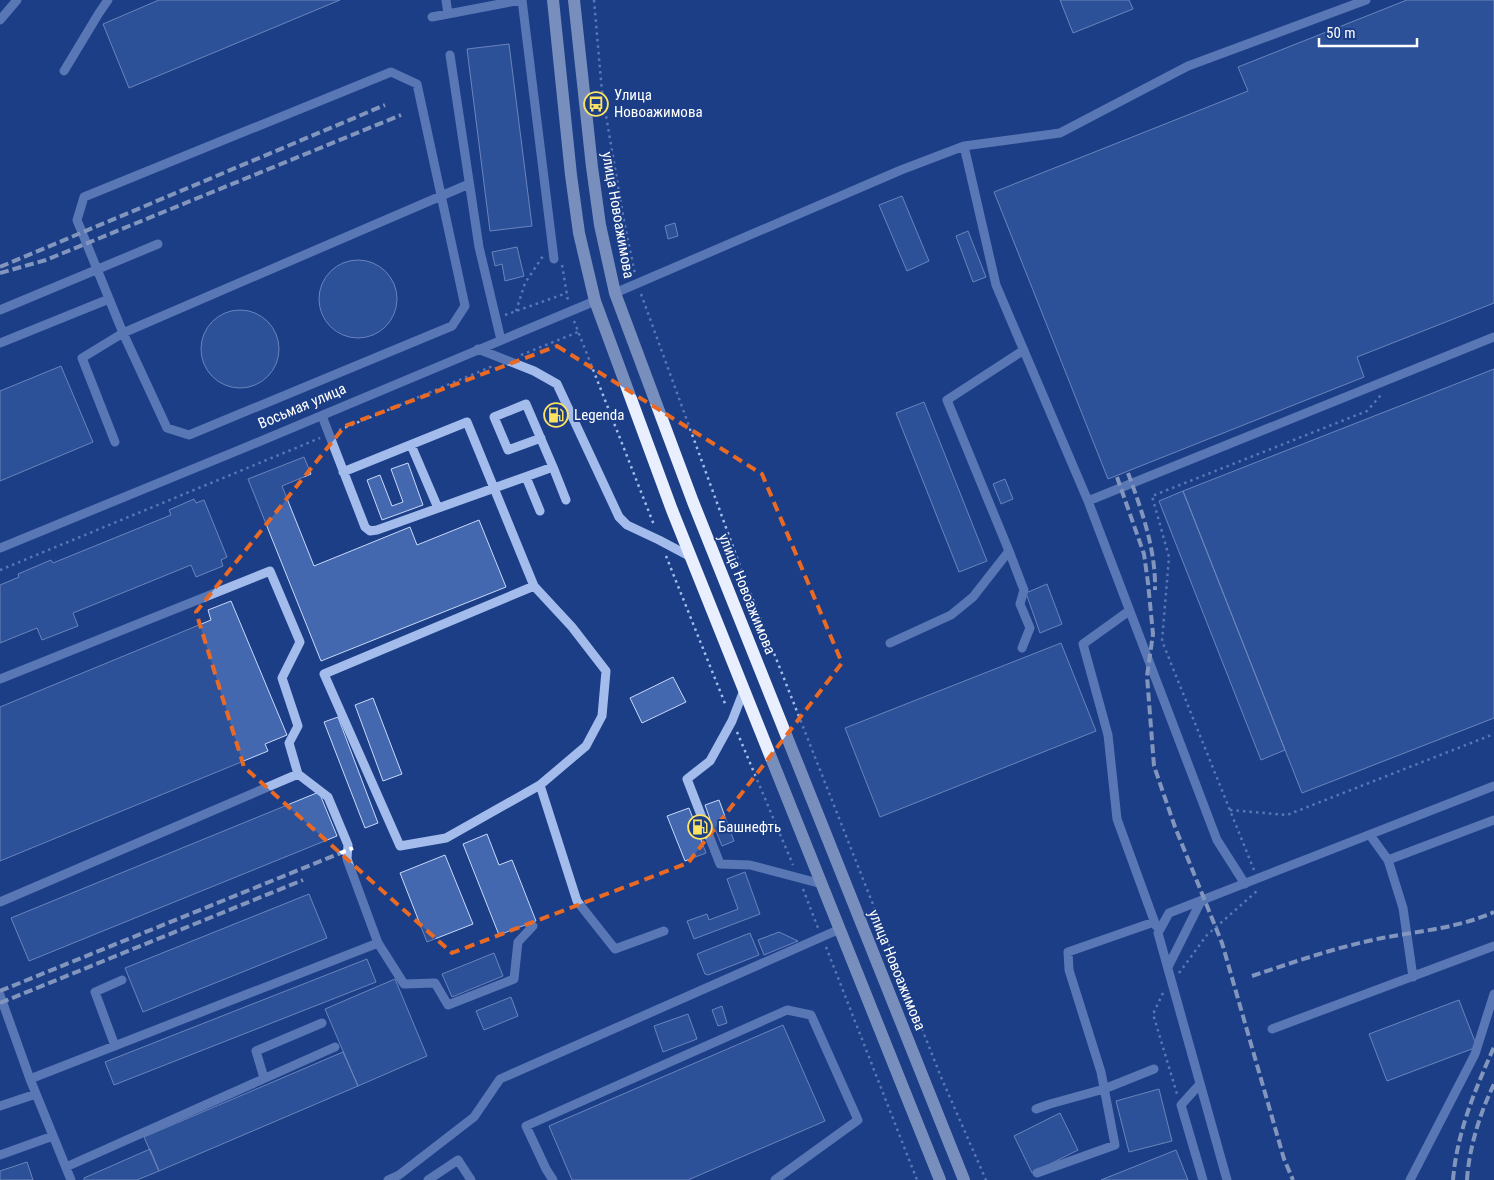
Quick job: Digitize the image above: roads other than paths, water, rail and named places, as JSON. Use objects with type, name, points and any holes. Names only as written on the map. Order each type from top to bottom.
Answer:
[{"type":"main road","points":[[553,0],[571,175],[580,233],[595,301],[691,558],[940,1180]]},
{"type":"main road","name":"улица Новоажимова","points":[[574,0],[600,225],[616,292],[693,502],[964,1180]]},
{"type":"main road","name":"Восьмая улица","points":[[595,301],[616,292]]},
{"type":"street","points":[[0,20],[16,0]]},
{"type":"street","points":[[64,71],[108,0]]},
{"type":"street","points":[[446,0],[448,14]]},
{"type":"street","points":[[432,17],[522,0],[554,259]]},
{"type":"street","points":[[616,292],[901,170],[964,146],[1060,133],[1188,66],[1366,0]]},
{"type":"street","points":[[450,55],[479,247],[501,340]]},
{"type":"street","points":[[391,72],[417,84],[465,306],[452,326],[189,435],[167,428],[123,333],[97,270],[77,220],[84,197],[391,72]]},
{"type":"street","points":[[964,146],[996,285],[1088,501],[1217,840],[1245,884]]},
{"type":"street","points":[[115,442],[82,358],[123,333],[469,184]]},
{"type":"street","points":[[0,310],[158,244]]},
{"type":"street","points":[[0,343],[109,299]]},
{"type":"street","name":"Восьмая улица","points":[[0,548],[322,416],[595,301]]},
{"type":"street","points":[[1088,501],[1494,337]]},
{"type":"street","points":[[478,349],[534,371],[557,384],[619,517],[627,525],[691,558]]},
{"type":"street","points":[[1022,648],[1030,628],[1020,604],[1024,590],[947,400],[1024,350]]},
{"type":"street","points":[[541,438],[508,450],[494,417],[526,404],[541,438],[566,500]]},
{"type":"street","points":[[322,416],[365,527],[370,531],[553,467]]},
{"type":"street","points":[[344,472],[467,422],[534,586],[572,627],[606,671],[602,716],[586,746],[540,785],[446,838],[400,846],[324,674],[534,586]]},
{"type":"street","points":[[411,445],[438,508]]},
{"type":"street","points":[[526,477],[540,511]]},
{"type":"street","points":[[890,643],[951,615],[973,597],[1009,551]]},
{"type":"street","points":[[0,679],[270,571],[300,642],[282,678],[298,726],[290,743],[298,774],[328,797],[348,845],[347,859],[378,943],[404,984],[435,983],[448,1005],[514,978],[518,942],[533,926]]},
{"type":"street","points":[[1130,611],[1083,644],[1108,735],[1118,819],[1158,933],[1226,1180]]},
{"type":"street","points":[[744,690],[732,721],[710,761],[687,780],[720,864],[750,865],[822,884]]},
{"type":"street","points":[[0,902],[298,774]]},
{"type":"street","points":[[540,785],[577,901],[615,949],[664,931]]},
{"type":"street","points":[[1158,933],[1169,913],[1494,786]]},
{"type":"street","points":[[1388,860],[1494,820]]},
{"type":"street","points":[[1370,835],[1388,860],[1403,908],[1412,977]]},
{"type":"street","points":[[1168,967],[1201,901]]},
{"type":"street","points":[[1037,1173],[1115,1145],[1101,1072],[1069,970],[1068,952],[1154,922]]},
{"type":"street","points":[[388,1180],[400,1175],[474,1118],[500,1079],[840,929]]},
{"type":"street","points":[[30,1079],[378,943]]},
{"type":"street","points":[[1272,1029],[1494,946]]},
{"type":"street","points":[[115,1046],[95,992],[122,980]]},
{"type":"street","points":[[1410,1180],[1476,1054],[1494,994]]},
{"type":"street","points":[[0,995],[30,1079],[71,1180]]},
{"type":"street","points":[[553,1180],[526,1126],[788,1010],[811,1014],[858,1120],[775,1180]]},
{"type":"street","points":[[264,1078],[256,1051],[322,1023]]},
{"type":"street","points":[[66,1168],[334,1047]]},
{"type":"street","points":[[1036,1109],[1104,1089],[1154,1069]]},
{"type":"street","points":[[1200,1084],[1181,1105],[1203,1180]]},
{"type":"street","points":[[0,1106],[36,1094]]},
{"type":"street","points":[[0,1155],[53,1136]]},
{"type":"street","points":[[428,1180],[458,1160],[471,1180]]},
{"type":"railway","points":[[0,267],[385,105]]},
{"type":"railway","points":[[0,273],[46,260],[401,115]]},
{"type":"railway","points":[[1128,473],[1151,545],[1155,590]]},
{"type":"railway","points":[[1117,477],[1144,554],[1148,583],[1153,634],[1147,676],[1154,766],[1175,827],[1222,943],[1284,1159],[1293,1180]]},
{"type":"railway","points":[[0,991],[353,848]]},
{"type":"railway","points":[[0,1003],[303,880]]},
{"type":"railway","points":[[1252,976],[1349,946],[1467,922],[1494,912]]},
{"type":"railway","points":[[1453,1180],[1458,1145],[1463,1128],[1474,1095],[1494,1047]]},
{"type":"railway","points":[[1467,1180],[1476,1131],[1494,1084]]},
{"type":"place","name":"Улица Новоажимова","points":[[596,104]]},
{"type":"place","name":"Legenda","points":[[556,415]]},
{"type":"place","name":"Башнефть","points":[[700,827]]}]
